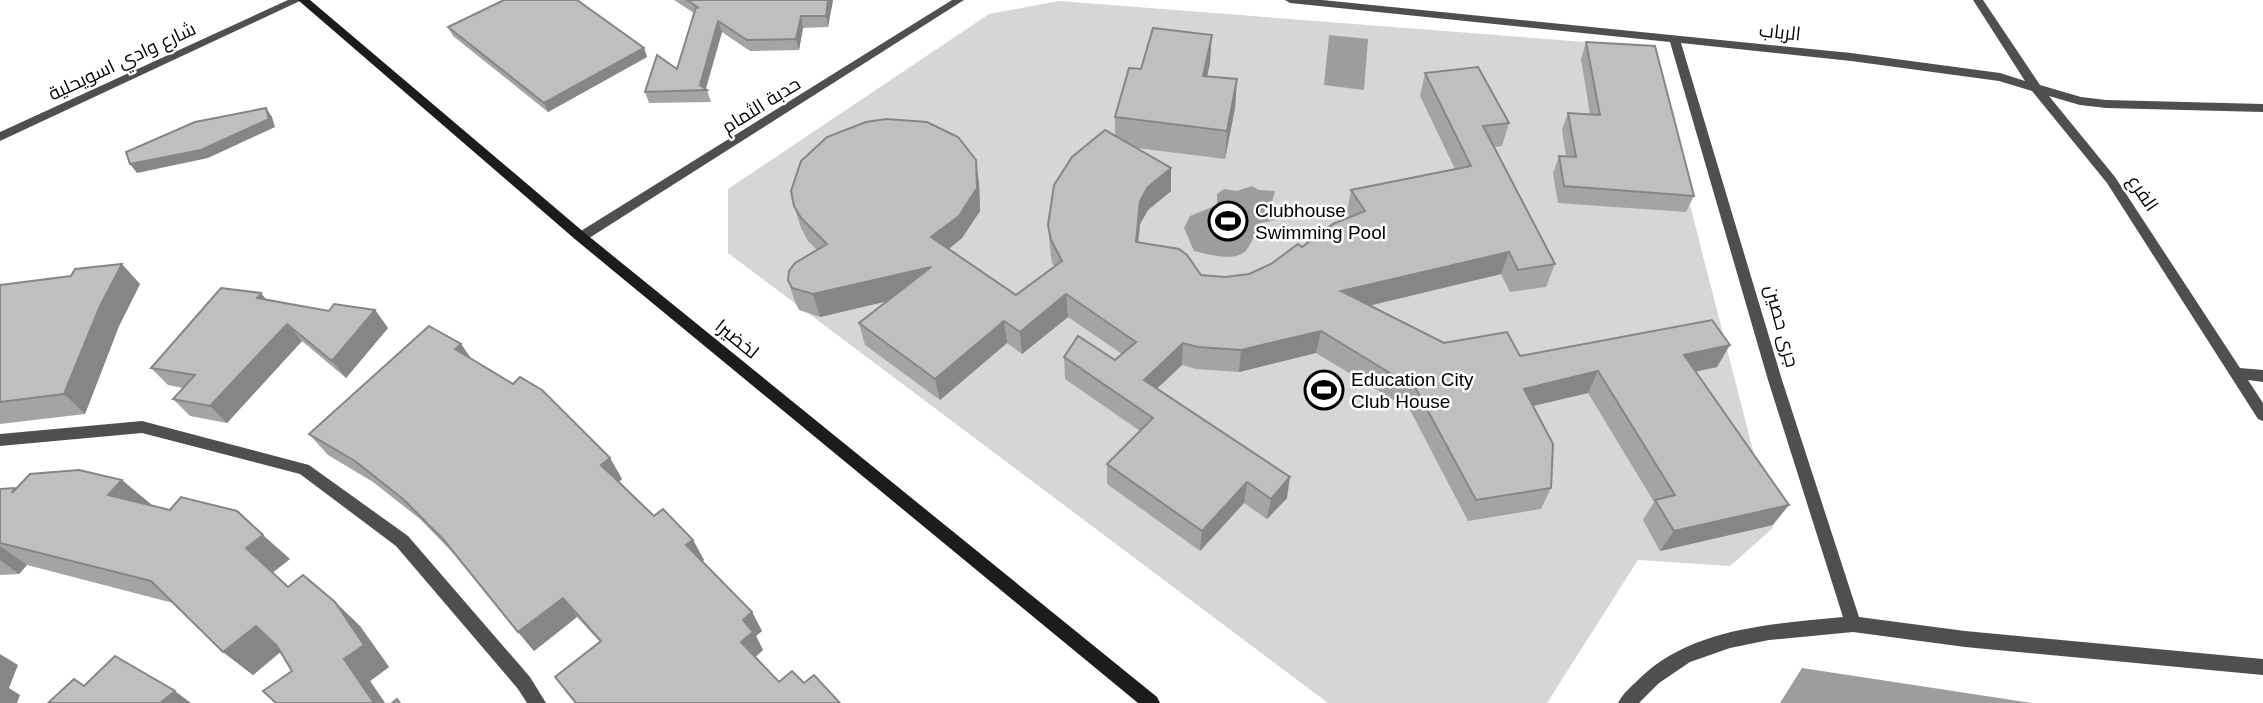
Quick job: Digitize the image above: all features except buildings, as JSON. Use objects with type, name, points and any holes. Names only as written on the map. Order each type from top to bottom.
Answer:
[{"type":"street","name":"شارع وادي اسويحلية","points":[[0,137],[297,0]]},
{"type":"street","name":"لخضيرا","points":[[303,0],[581,237],[1151,703]]},
{"type":"street","name":"حدبة الثمام","points":[[581,237],[959,0]]},
{"type":"street","name":"الرباب","points":[[1290,0],[1865,59],[2000,77],[2034,85],[2080,101],[2106,104],[2263,108]]},
{"type":"street","name":"الفرع","points":[[1978,0],[2034,85],[2111,180],[2263,415]]},
{"type":"street","name":"جرى حصين","points":[[1674,38],[1775,380],[1853,624]]},
{"type":"street","points":[[2237,373],[2263,376]]},
{"type":"street","points":[[0,440],[142,427],[304,469],[402,541],[524,683],[537,703]]},
{"type":"street","points":[[1627,703],[1653,677],[1685,656],[1730,640],[1769,632],[1853,624],[1965,639],[2263,667]]},
{"type":"shaded area","name":"Education City Club House","points":[[1059,1],[1624,45],[1654,65],[1773,528],[1730,566],[1638,560],[1547,703],[1328,703],[728,253],[728,189],[989,14]]},
{"type":"shaded area","points":[[1329,35],[1368,39],[1364,90],[1324,85]]},
{"type":"shaded area","name":"Clubhouse Swimming Pool","points":[[1252,186],[1259,190],[1275,191],[1269,213],[1275,220],[1261,223],[1248,248],[1237,256],[1223,257],[1194,251],[1184,228],[1190,216],[1217,205],[1217,194],[1224,189],[1237,191]]},
{"type":"shaded area","points":[[1802,668],[2032,703],[1780,703]]},
{"type":"place","name":"Clubhouse Swimming Pool","points":[[1228,221]]},
{"type":"place","name":"Education City Club House","points":[[1324,390]]}]
